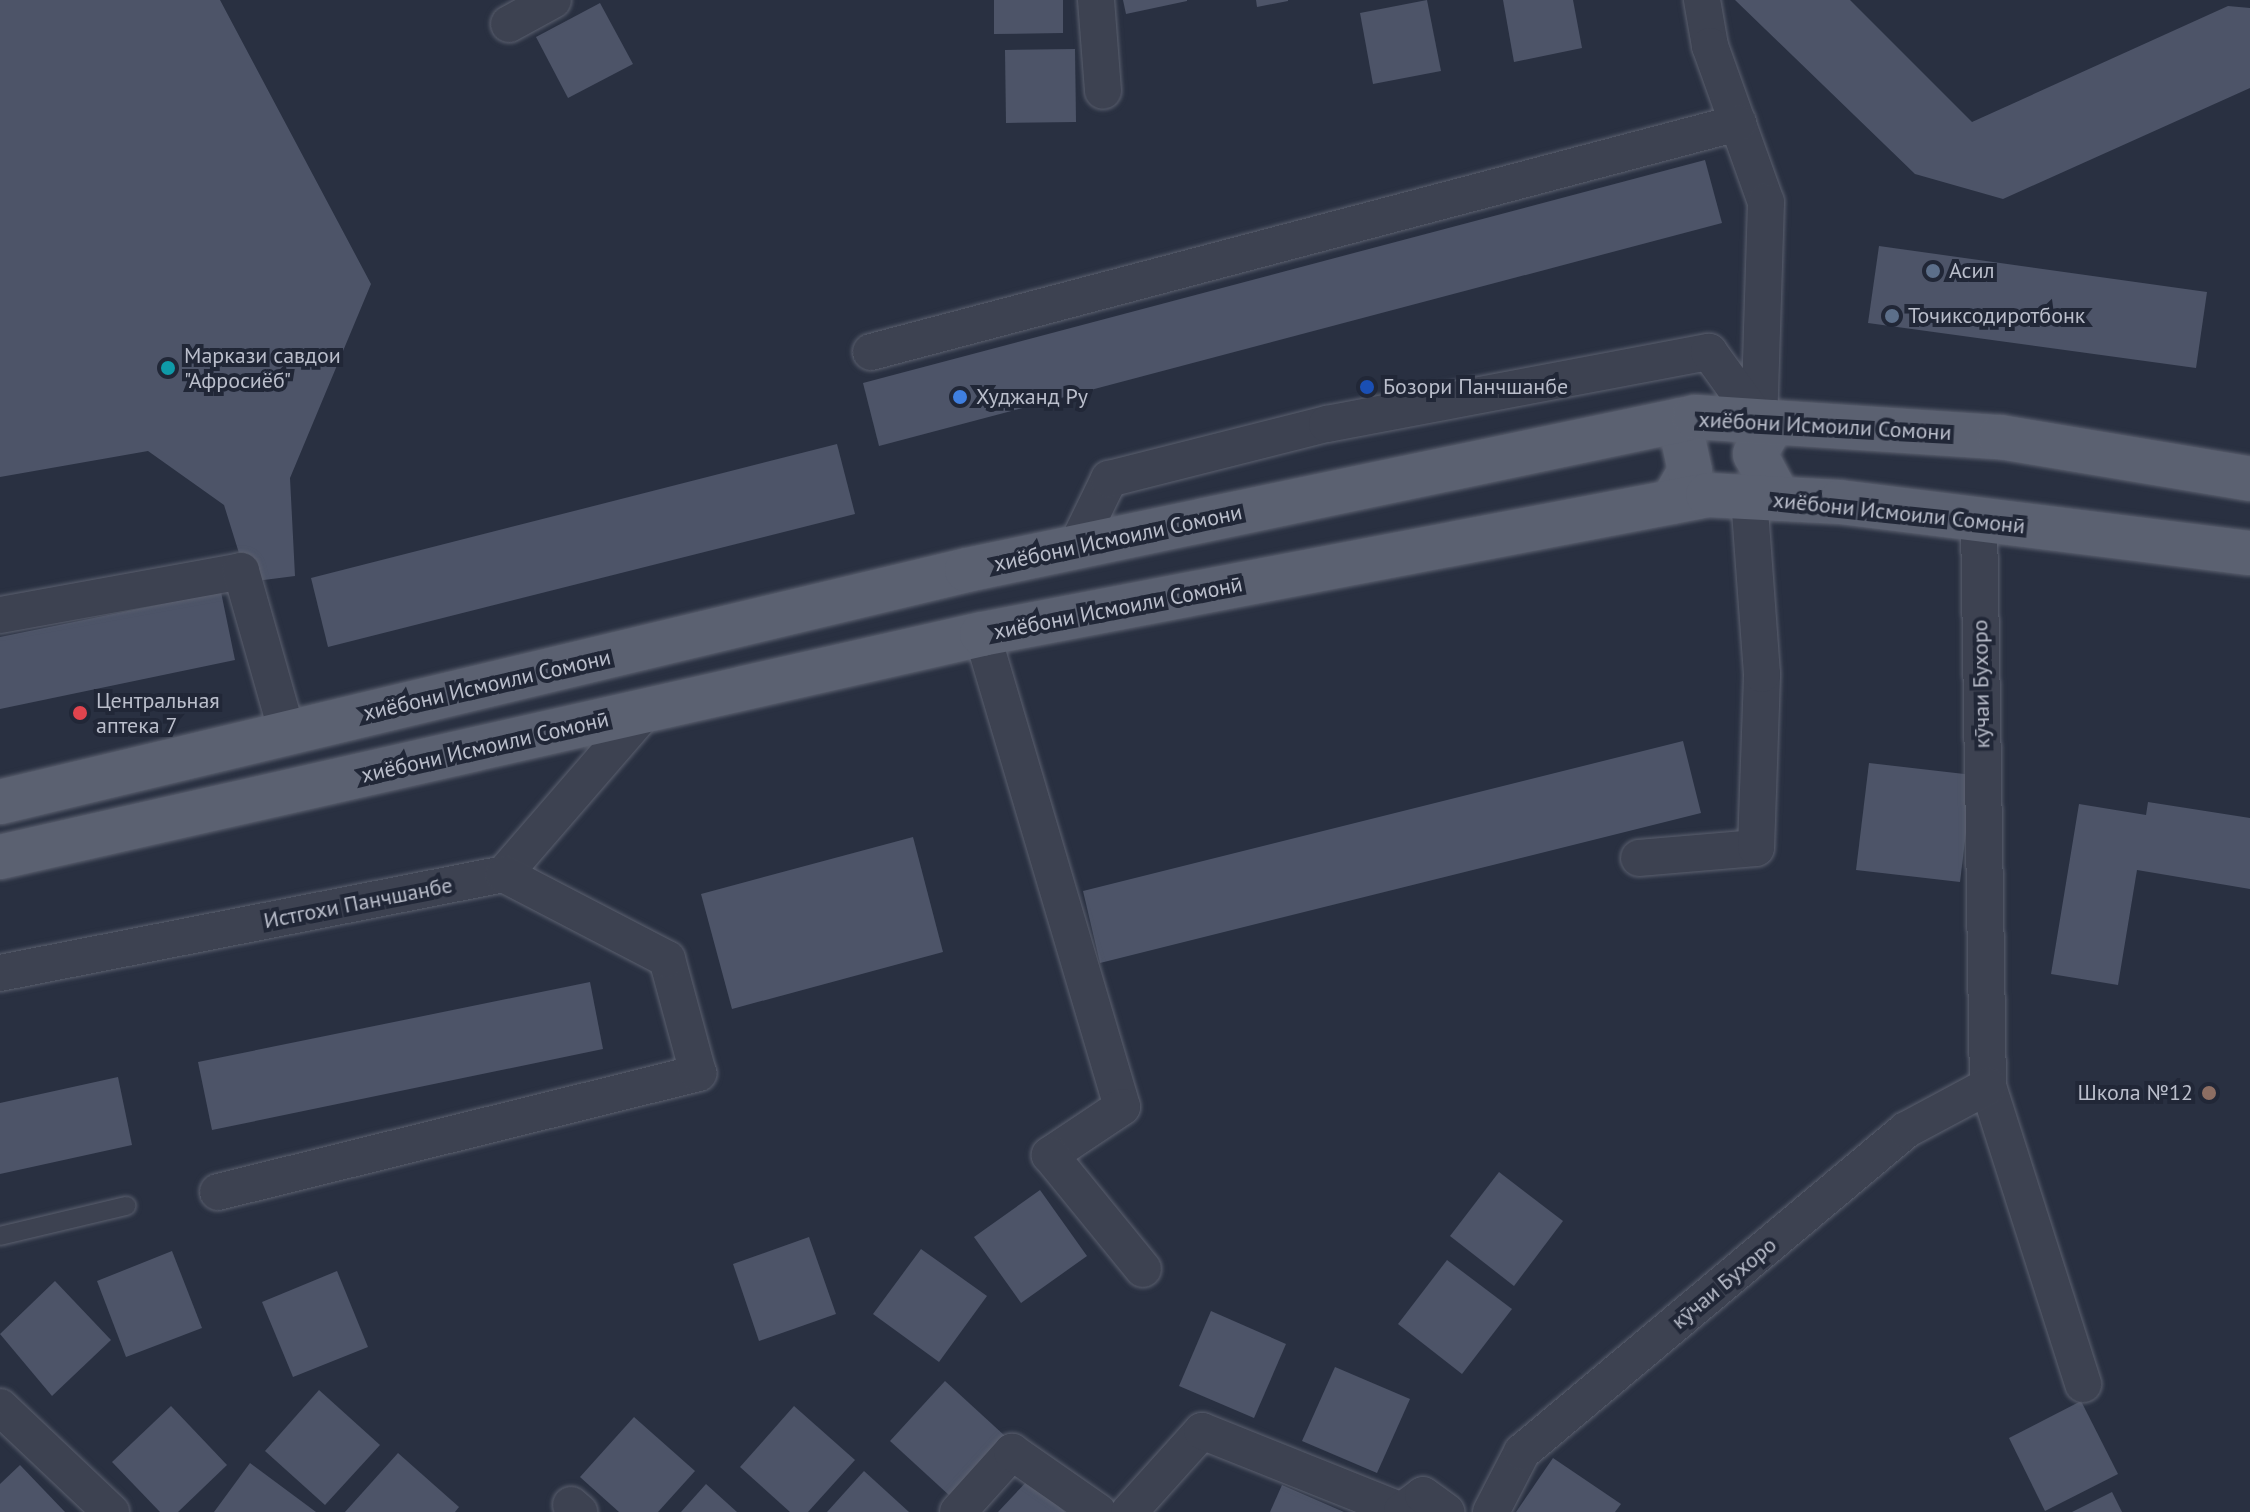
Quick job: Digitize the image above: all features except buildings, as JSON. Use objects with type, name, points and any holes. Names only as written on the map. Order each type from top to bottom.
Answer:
[{"type":"main road","name":"хиёбони Исмоили Сомони","points":[[0,802],[1076,547],[1679,420],[1766,421],[2000,437],[2250,479]]},
{"type":"main road","points":[[1672,502],[1690,471],[1679,420]]},
{"type":"main road","points":[[1764,498],[1755,454],[1766,421]]},
{"type":"main road","name":"хиёбони Исмоили Сомонӣ","points":[[0,857],[982,634],[1672,502],[1764,498],[2250,553]]},
{"type":"street","points":[[509,24],[553,0]]},
{"type":"street","points":[[1096,0],[1103,91]]},
{"type":"street","points":[[1702,0],[1738,123],[1766,202],[1766,421]]},
{"type":"street","points":[[871,352],[1738,123]]},
{"type":"street","points":[[1076,547],[1109,479],[1327,424],[1709,352],[1766,421]]},
{"type":"street","points":[[1639,858],[1756,848],[1764,498]]},
{"type":"street","name":"кӯчаи Бухоро","points":[[1979,521],[1988,1086],[2083,1384]]},
{"type":"street","points":[[0,615],[241,571],[287,733]]},
{"type":"street","points":[[982,634],[1122,1107],[1050,1155],[1143,1269]]},
{"type":"street","points":[[218,1192],[698,1073],[667,959],[504,874],[646,710]]},
{"type":"street","name":"Истгохи Панчшанбе","points":[[0,973],[504,874]]},
{"type":"street","name":"кӯчаи Бухоро","points":[[1491,1512],[1522,1452],[1906,1130],[1988,1086]]},
{"type":"street","points":[[0,1407],[111,1512]]},
{"type":"street","points":[[1129,1512],[1202,1431],[1402,1511],[1423,1495],[1446,1512]]},
{"type":"street","points":[[958,1512],[1012,1452],[1098,1512]]},
{"type":"lane","points":[[0,1236],[126,1206]]},
{"type":"place","name":"Асил","points":[[1933,271]]},
{"type":"place","name":"Точиксодиротбонк","points":[[1892,316]]},
{"type":"place","name":"Маркази савдои \"Афросиёб\"","points":[[168,368]]},
{"type":"place","name":"Бозори Панчшанбе","points":[[1367,387]]},
{"type":"place","name":"Худжанд Ру","points":[[960,397]]},
{"type":"place","name":"Центральная аптека 7","points":[[80,713]]},
{"type":"place","name":"Школа №12","points":[[2209,1093]]}]
